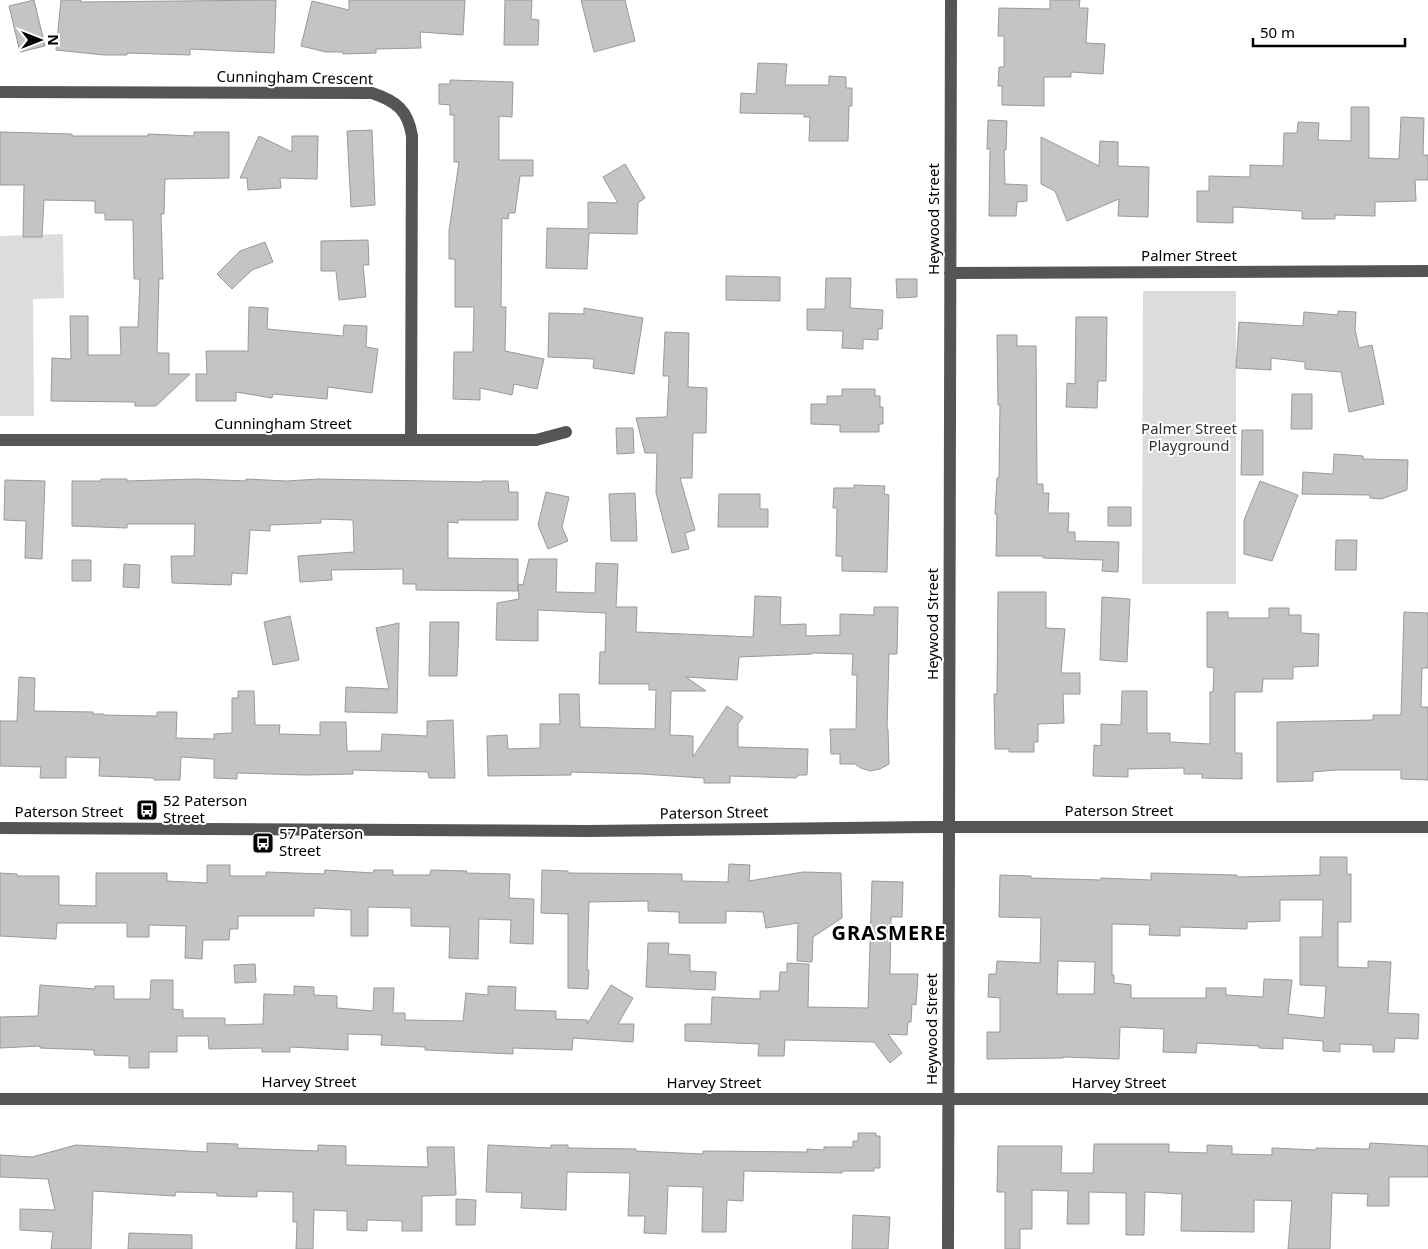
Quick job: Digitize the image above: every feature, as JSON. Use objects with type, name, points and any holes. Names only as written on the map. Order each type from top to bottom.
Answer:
[{"type":"street","name":"Heywood Street","points":[[948,1249],[951,0]]},
{"type":"street","name":"Cunningham Crescent","points":[[0,92],[372,93],[388,98],[402,109],[410,122],[412,136],[411,440]]},
{"type":"street","name":"Palmer Street","points":[[950,273],[1428,272]]},
{"type":"street","name":"Cunningham Street","points":[[0,440],[536,440],[566,432]]},
{"type":"street","name":"Paterson Street","points":[[0,828],[588,831],[950,827],[1428,827]]},
{"type":"street","name":"Harvey Street","points":[[0,1098],[1428,1099]]},
{"type":"green space","points":[[63,234],[64,298],[33,299],[34,416],[0,416],[0,236]]},
{"type":"green space","name":"Palmer Street Playground","points":[[1143,291],[1236,291],[1236,584],[1142,584]]},
{"type":"building","points":[[34,0],[45,46],[20,52],[9,6]]},
{"type":"building","points":[[61,0],[81,0],[81,2],[276,0],[274,53],[190,49],[190,55],[127,53],[127,55],[104,55],[56,50]]},
{"type":"building","points":[[349,0],[465,0],[463,35],[420,32],[421,48],[376,49],[376,53],[343,54],[343,52],[326,52],[301,46],[312,1],[349,10]]},
{"type":"building","points":[[505,0],[532,0],[531,19],[539,20],[538,45],[504,45]]},
{"type":"building","points":[[581,0],[625,0],[635,41],[594,52]]},
{"type":"building","points":[[1050,0],[1080,0],[1079,8],[1088,8],[1086,43],[1105,44],[1103,74],[1071,72],[1071,77],[1044,77],[1044,106],[1002,105],[1002,86],[998,86],[999,67],[1004,67],[1004,36],[998,36],[999,8],[1050,9]]},
{"type":"building","points":[[758,63],[787,64],[785,85],[829,85],[829,76],[846,77],[846,88],[852,88],[852,106],[849,106],[848,141],[809,141],[810,117],[804,117],[804,114],[740,113],[741,93],[756,94]]},
{"type":"building","points":[[450,80],[513,82],[512,117],[499,116],[499,160],[533,160],[533,176],[520,176],[515,213],[509,213],[508,219],[502,218],[501,307],[506,307],[505,351],[544,359],[537,389],[514,384],[512,395],[480,388],[480,400],[453,399],[454,352],[473,352],[474,307],[455,307],[455,259],[449,259],[449,231],[459,162],[454,162],[454,115],[450,115],[450,105],[439,104],[439,84],[450,84]]},
{"type":"building","points":[[1351,107],[1369,107],[1369,158],[1399,159],[1401,117],[1424,118],[1423,155],[1428,155],[1428,180],[1415,180],[1416,201],[1375,202],[1375,216],[1335,215],[1335,219],[1302,219],[1302,211],[1233,207],[1233,223],[1197,222],[1197,191],[1209,191],[1209,176],[1250,177],[1250,165],[1283,166],[1284,133],[1297,133],[1298,122],[1319,123],[1318,140],[1351,141]]},
{"type":"building","points":[[988,120],[1007,121],[1006,150],[1004,150],[1005,184],[1027,185],[1027,201],[1017,202],[1016,216],[989,216],[990,149],[987,149]]},
{"type":"building","points":[[372,130],[375,205],[351,207],[347,131]]},
{"type":"building","points":[[0,132],[72,134],[72,136],[148,136],[148,134],[194,136],[194,132],[229,132],[229,178],[165,179],[164,214],[161,214],[163,279],[159,279],[157,353],[169,353],[169,374],[190,374],[156,406],[135,406],[135,402],[51,401],[52,358],[71,359],[70,316],[88,316],[88,355],[121,355],[120,327],[138,327],[140,279],[134,279],[133,220],[105,220],[105,213],[95,213],[95,201],[44,200],[42,237],[23,237],[24,185],[0,185]]},
{"type":"building","points":[[259,136],[292,152],[292,136],[318,136],[317,179],[280,178],[281,188],[248,190],[247,178],[240,178]]},
{"type":"building","points":[[1041,137],[1099,166],[1100,141],[1118,142],[1118,166],[1149,167],[1148,217],[1118,216],[1119,199],[1067,221],[1055,191],[1041,184]]},
{"type":"building","points":[[625,164],[645,198],[638,203],[637,234],[589,233],[587,269],[546,268],[547,228],[588,229],[588,202],[618,203],[603,177]]},
{"type":"building","points":[[368,240],[369,265],[363,265],[366,297],[339,300],[336,271],[321,271],[321,241]]},
{"type":"building","points":[[265,242],[273,262],[252,270],[232,289],[217,274],[240,251]]},
{"type":"building","points":[[726,276],[780,277],[780,301],[726,300]]},
{"type":"building","points":[[826,278],[851,278],[850,308],[883,310],[882,329],[878,329],[878,340],[863,339],[863,349],[842,348],[843,331],[807,330],[807,309],[825,309]]},
{"type":"building","points":[[896,279],[917,279],[917,297],[897,298]]},
{"type":"building","points":[[249,307],[268,308],[267,329],[343,336],[344,325],[367,326],[366,347],[378,349],[372,393],[328,387],[327,399],[273,394],[272,398],[236,392],[236,401],[196,401],[196,374],[207,374],[206,351],[248,351]]},
{"type":"building","points":[[584,308],[643,318],[634,374],[593,368],[594,359],[548,357],[549,313],[584,314]]},
{"type":"building","points":[[1338,311],[1356,312],[1355,329],[1359,348],[1372,345],[1384,404],[1349,412],[1341,372],[1305,369],[1305,362],[1271,358],[1271,370],[1236,368],[1239,322],[1303,326],[1304,312],[1338,315]]},
{"type":"building","points":[[1076,317],[1107,317],[1106,381],[1098,381],[1097,408],[1066,407],[1067,383],[1075,384]]},
{"type":"building","points":[[665,332],[689,333],[688,387],[707,388],[706,433],[693,433],[692,478],[680,478],[695,530],[685,533],[689,549],[672,553],[656,493],[657,453],[645,453],[636,418],[667,417],[669,376],[663,376]]},
{"type":"building","points":[[997,335],[1017,335],[1017,346],[1036,346],[1037,484],[1043,484],[1043,493],[1049,493],[1048,513],[1069,513],[1068,532],[1075,532],[1075,541],[1119,542],[1118,572],[1102,571],[1103,560],[1043,558],[1043,556],[996,556],[997,514],[995,514],[997,478],[999,478],[1000,405],[998,405]]},
{"type":"building","points":[[842,389],[875,389],[875,396],[880,396],[880,407],[883,407],[883,424],[879,424],[879,432],[840,432],[840,425],[811,424],[811,404],[827,404],[827,396],[842,396]]},
{"type":"building","points":[[1292,394],[1312,394],[1312,429],[1291,429]]},
{"type":"building","points":[[616,428],[633,428],[634,453],[617,454]]},
{"type":"building","points":[[1242,430],[1263,430],[1263,475],[1241,475]]},
{"type":"building","points":[[1334,454],[1363,456],[1363,459],[1408,460],[1407,490],[1381,499],[1370,498],[1370,495],[1302,494],[1303,472],[1333,474]]},
{"type":"building","points":[[101,479],[127,479],[127,481],[196,479],[246,481],[246,479],[286,481],[319,479],[508,481],[509,492],[518,492],[518,520],[458,520],[458,523],[448,522],[448,558],[518,559],[518,584],[523,585],[529,559],[557,559],[556,592],[595,593],[596,563],[618,564],[616,607],[637,607],[636,632],[753,637],[755,596],[781,597],[780,625],[806,624],[806,636],[840,635],[840,614],[874,615],[874,607],[898,607],[897,654],[889,654],[887,729],[889,764],[880,769],[870,771],[855,764],[840,764],[840,754],[831,754],[830,729],[856,729],[857,675],[852,675],[853,654],[812,653],[739,657],[737,680],[686,677],[706,691],[671,691],[670,735],[693,736],[693,757],[727,706],[743,717],[738,724],[738,747],[808,749],[807,775],[799,775],[796,778],[730,776],[730,783],[704,783],[704,778],[642,774],[571,772],[571,775],[488,776],[487,736],[507,735],[508,749],[540,748],[540,724],[560,724],[559,694],[579,694],[580,727],[655,729],[656,690],[649,690],[649,684],[599,684],[600,652],[605,652],[606,613],[538,610],[538,641],[496,640],[497,603],[519,599],[518,585],[518,591],[416,590],[416,584],[403,584],[403,569],[331,570],[332,580],[300,582],[298,556],[354,552],[353,520],[321,519],[321,523],[270,525],[270,531],[250,530],[247,574],[232,573],[231,585],[172,583],[171,556],[194,556],[195,524],[127,524],[127,528],[72,526],[72,481],[101,481]]},
{"type":"building","points":[[5,480],[45,481],[42,559],[25,558],[26,521],[4,520]]},
{"type":"building","points":[[1260,481],[1298,495],[1272,561],[1244,554],[1244,520]]},
{"type":"building","points":[[854,485],[885,486],[884,494],[889,495],[887,572],[842,571],[842,556],[836,556],[837,508],[833,508],[834,488],[854,488]]},
{"type":"building","points":[[546,492],[569,497],[562,527],[568,541],[548,549],[538,525]]},
{"type":"building","points":[[635,493],[637,541],[611,541],[609,494]]},
{"type":"building","points":[[719,494],[760,494],[760,509],[768,509],[768,527],[718,527]]},
{"type":"building","points":[[1108,507],[1131,507],[1131,526],[1108,526]]},
{"type":"building","points":[[1336,540],[1357,540],[1356,570],[1335,570]]},
{"type":"building","points":[[72,560],[91,560],[91,581],[72,581]]},
{"type":"building","points":[[124,564],[140,565],[139,588],[123,587]]},
{"type":"building","points":[[998,592],[1046,592],[1046,628],[1065,629],[1061,673],[1080,673],[1080,694],[1063,694],[1064,723],[1038,724],[1038,742],[1034,742],[1034,752],[1009,752],[1009,749],[995,749],[994,694],[997,694]]},
{"type":"building","points":[[1102,597],[1130,599],[1127,662],[1100,660]]},
{"type":"building","points":[[1269,608],[1289,608],[1289,615],[1301,615],[1301,633],[1319,634],[1318,666],[1293,667],[1293,679],[1263,679],[1262,692],[1235,692],[1235,753],[1242,753],[1242,779],[1202,778],[1202,774],[1184,774],[1184,768],[1128,769],[1128,777],[1093,776],[1094,745],[1101,746],[1101,724],[1121,725],[1122,691],[1147,691],[1147,733],[1170,733],[1170,742],[1210,744],[1210,692],[1213,692],[1214,668],[1207,667],[1207,612],[1228,612],[1228,618],[1269,618]]},
{"type":"building","points":[[1404,612],[1428,613],[1428,668],[1422,668],[1421,707],[1428,707],[1428,780],[1401,779],[1401,770],[1336,770],[1313,772],[1313,781],[1277,782],[1277,722],[1373,720],[1373,715],[1401,715]]},
{"type":"building","points":[[290,616],[299,660],[273,665],[264,622]]},
{"type":"building","points":[[430,622],[459,622],[457,676],[429,676]]},
{"type":"building","points":[[399,623],[397,713],[345,712],[346,687],[389,689],[376,628]]},
{"type":"building","points":[[19,677],[35,678],[34,711],[157,716],[157,712],[177,712],[176,738],[214,739],[214,734],[232,733],[232,698],[238,698],[238,691],[254,691],[255,725],[280,725],[279,734],[320,735],[320,722],[346,722],[347,751],[381,751],[382,734],[427,736],[427,721],[453,720],[455,778],[429,778],[428,772],[353,770],[353,774],[237,773],[237,779],[214,778],[214,759],[181,757],[180,780],[154,780],[154,778],[99,776],[100,758],[66,757],[66,778],[40,778],[41,767],[0,766],[0,721],[17,721]]},
{"type":"building","points":[[1320,857],[1347,857],[1347,874],[1351,874],[1351,922],[1338,922],[1338,967],[1368,968],[1368,961],[1391,962],[1388,1013],[1419,1014],[1418,1039],[1395,1038],[1394,1052],[1373,1052],[1373,1045],[1340,1044],[1340,1052],[1323,1051],[1323,1041],[1283,1038],[1283,1049],[1197,1043],[1196,1053],[1163,1052],[1164,1029],[1120,1027],[1119,1059],[1063,1057],[987,1059],[987,1032],[1000,1032],[1000,998],[988,997],[989,974],[996,974],[997,961],[1040,963],[1041,918],[999,917],[1000,875],[1031,876],[1031,878],[1151,880],[1151,873],[1237,875],[1237,877],[1320,875]],"holes":[[[1280,900],[1323,900],[1322,937],[1300,937],[1300,985],[1326,986],[1324,1018],[1288,1014],[1292,980],[1264,979],[1263,997],[1226,995],[1226,988],[1206,988],[1206,998],[1131,998],[1131,985],[1114,983],[1114,975],[1112,975],[1112,924],[1150,925],[1149,935],[1180,936],[1180,927],[1247,929],[1247,922],[1280,921]],[[1058,961],[1095,962],[1094,994],[1057,994]]]},
{"type":"building","points":[[729,864],[750,865],[749,881],[803,872],[841,873],[842,918],[813,937],[812,962],[797,961],[798,923],[766,928],[763,912],[726,911],[726,923],[679,923],[679,912],[648,911],[648,901],[589,902],[588,989],[568,988],[568,914],[541,913],[542,870],[568,871],[568,873],[682,874],[682,881],[728,882]]},
{"type":"building","points":[[207,865],[230,865],[230,876],[266,876],[266,872],[324,874],[325,870],[373,873],[374,870],[393,870],[393,875],[430,875],[431,870],[510,874],[509,898],[534,899],[533,944],[510,943],[511,920],[479,919],[478,959],[449,958],[450,927],[411,926],[411,908],[368,907],[368,936],[351,936],[351,910],[314,908],[314,916],[238,916],[238,929],[230,929],[229,940],[203,940],[202,959],[185,958],[186,926],[149,925],[149,937],[127,937],[127,923],[57,923],[56,939],[0,936],[0,873],[17,874],[17,876],[59,876],[59,905],[96,906],[96,873],[167,873],[167,881],[207,883]]},
{"type":"building","points":[[872,881],[903,882],[902,917],[891,917],[890,974],[918,974],[916,1005],[912,1004],[911,1022],[908,1022],[907,1035],[888,1034],[902,1053],[890,1063],[874,1042],[785,1040],[784,1056],[758,1056],[759,1044],[685,1041],[685,1024],[711,1024],[712,997],[760,999],[760,991],[779,991],[780,972],[787,972],[787,963],[809,964],[808,1007],[868,1008]]},
{"type":"building","points":[[648,943],[669,943],[668,954],[690,955],[690,971],[716,972],[715,990],[646,987]]},
{"type":"building","points":[[255,964],[256,982],[235,983],[234,965]]},
{"type":"building","points":[[151,980],[173,980],[173,1009],[183,1010],[183,1018],[225,1018],[225,1025],[263,1024],[264,994],[294,995],[294,986],[314,987],[314,995],[337,996],[337,1008],[373,1011],[374,988],[394,988],[393,1013],[405,1013],[405,1020],[463,1021],[466,993],[488,995],[488,986],[516,987],[515,1010],[556,1011],[556,1019],[587,1020],[587,1024],[611,985],[633,998],[618,1024],[634,1024],[633,1042],[573,1038],[572,1050],[513,1048],[513,1054],[425,1050],[425,1047],[381,1045],[382,1035],[348,1034],[348,1050],[290,1047],[290,1052],[262,1052],[262,1048],[209,1049],[208,1036],[177,1036],[177,1052],[149,1052],[149,1068],[129,1068],[129,1056],[94,1055],[94,1050],[40,1048],[40,1046],[0,1048],[0,1017],[38,1016],[40,985],[95,989],[95,986],[114,986],[114,999],[150,999]]},
{"type":"building","points":[[858,1133],[876,1133],[876,1136],[880,1136],[880,1168],[874,1168],[874,1171],[842,1171],[842,1173],[744,1171],[743,1201],[727,1200],[726,1232],[702,1232],[703,1187],[668,1186],[666,1234],[644,1233],[645,1216],[628,1216],[630,1173],[567,1172],[566,1210],[521,1208],[522,1193],[486,1192],[488,1145],[551,1148],[551,1145],[568,1145],[568,1148],[636,1149],[636,1151],[703,1154],[703,1151],[807,1152],[807,1149],[824,1150],[824,1147],[853,1147],[853,1141],[858,1141]]},
{"type":"building","points":[[207,1143],[238,1144],[237,1148],[318,1151],[318,1145],[346,1146],[346,1165],[428,1167],[427,1147],[454,1147],[456,1195],[422,1196],[422,1231],[402,1231],[402,1221],[367,1220],[367,1231],[347,1230],[347,1211],[314,1210],[313,1249],[296,1249],[297,1222],[293,1222],[293,1192],[257,1191],[257,1197],[217,1196],[217,1193],[176,1192],[175,1196],[93,1191],[91,1249],[51,1249],[53,1232],[20,1230],[20,1209],[55,1210],[48,1179],[0,1177],[0,1155],[32,1157],[76,1145],[207,1152]]},
{"type":"building","points":[[1370,1143],[1428,1146],[1428,1177],[1389,1177],[1389,1206],[1367,1206],[1368,1194],[1332,1193],[1330,1249],[1288,1249],[1292,1201],[1254,1200],[1254,1232],[1181,1231],[1182,1194],[1145,1192],[1144,1235],[1126,1235],[1126,1193],[1089,1192],[1089,1224],[1067,1224],[1068,1191],[1032,1190],[1032,1229],[1020,1229],[1020,1249],[1005,1249],[1005,1192],[997,1192],[998,1146],[1062,1146],[1061,1173],[1093,1173],[1094,1144],[1169,1144],[1169,1152],[1207,1153],[1207,1145],[1232,1146],[1232,1154],[1272,1155],[1272,1148],[1316,1150],[1316,1148],[1369,1149]]},
{"type":"building","points":[[456,1199],[476,1200],[475,1225],[456,1225]]},
{"type":"building","points":[[853,1215],[890,1217],[888,1249],[852,1249]]},
{"type":"building","points":[[129,1233],[192,1235],[192,1249],[128,1249]]},
{"type":"place","name":"52 Paterson Street","points":[[147,810]]},
{"type":"place","name":"57 Paterson Street","points":[[263,843]]},
{"type":"district","name":"GRASMERE","points":[[889,933]]}]
